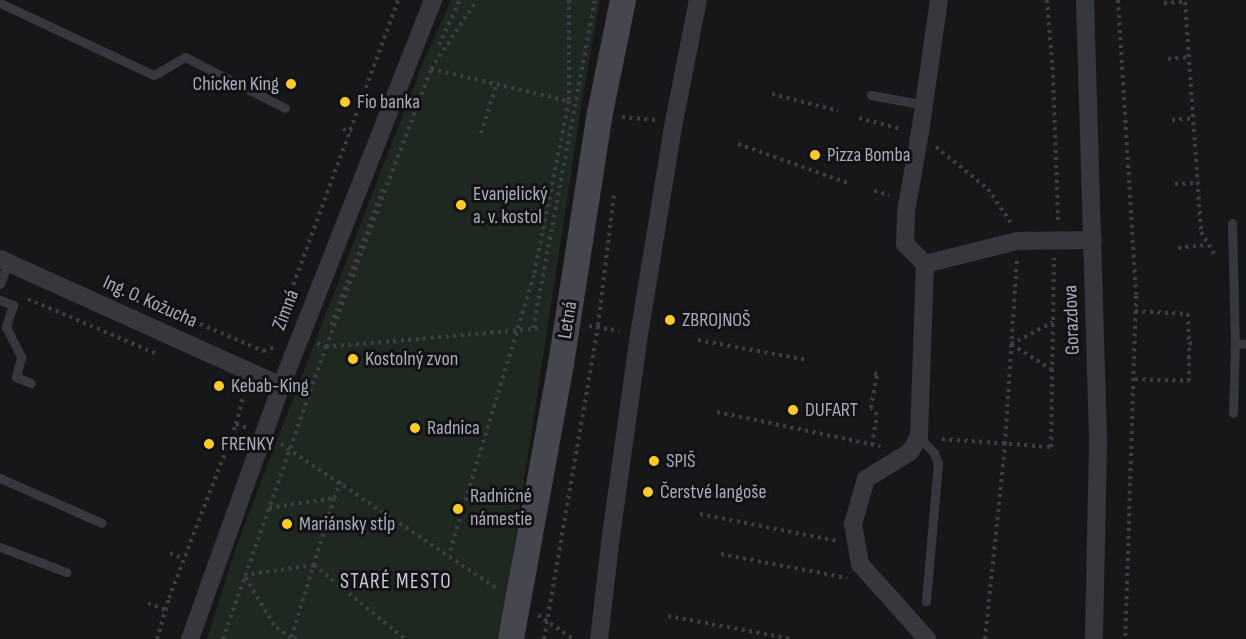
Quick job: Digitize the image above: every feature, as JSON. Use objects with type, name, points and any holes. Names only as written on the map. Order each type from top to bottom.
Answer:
[{"type":"street","name":"Zimná","points":[[190,639],[280,386],[433,0]]},
{"type":"street","name":"Letná","points":[[511,639],[567,327],[600,113],[623,0]]},
{"type":"street","points":[[599,639],[610,536],[639,335],[674,122],[698,0]]},
{"type":"street","points":[[927,639],[860,564],[853,524],[866,479],[910,452],[919,437],[925,264],[905,244],[906,212],[925,105],[939,0]]},
{"type":"street","name":"Gorazdova","points":[[1085,0],[1098,443],[1094,639]]},
{"type":"street","points":[[925,264],[1017,241],[1093,240]]},
{"type":"street","name":"Ing. O. Kožucha","points":[[4,261],[280,386]]},
{"type":"lane","points":[[0,3],[154,75],[185,57],[285,108]]},
{"type":"lane","points":[[871,95],[925,105]]},
{"type":"lane","points":[[1232,222],[1236,343],[1233,413]]},
{"type":"lane","points":[[0,284],[4,261]]},
{"type":"lane","points":[[0,300],[13,305],[6,327],[21,357],[15,377],[31,382]]},
{"type":"lane","points":[[1236,343],[1246,344]]},
{"type":"lane","points":[[919,437],[934,453],[938,463],[926,601]]},
{"type":"lane","points":[[0,478],[102,523]]},
{"type":"lane","points":[[0,547],[66,572]]},
{"type":"path","points":[[283,330],[283,313],[398,0]]},
{"type":"path","points":[[223,639],[324,346],[430,69],[460,0]]},
{"type":"path","points":[[430,69],[477,0]]},
{"type":"path","points":[[324,346],[533,328],[595,0]]},
{"type":"path","points":[[919,437],[1050,447],[1054,253],[1057,239],[1057,166],[1047,0]]},
{"type":"path","points":[[1118,0],[1132,199],[1135,311],[1135,379],[1125,639]]},
{"type":"path","points":[[1164,3],[1185,1],[1201,232],[1234,283]]},
{"type":"path","points":[[1168,59],[1190,57]]},
{"type":"path","points":[[430,69],[569,101],[534,275],[449,555]]},
{"type":"path","points":[[481,133],[496,86]]},
{"type":"path","points":[[772,94],[838,111]]},
{"type":"path","points":[[622,129],[625,107]]},
{"type":"path","points":[[859,118],[920,134],[988,189],[1015,229],[1017,241],[1005,444],[986,639]]},
{"type":"path","points":[[1172,120],[1193,118]]},
{"type":"path","points":[[343,129],[351,132]]},
{"type":"path","points":[[738,144],[848,183]]},
{"type":"path","points":[[1175,184],[1196,183]]},
{"type":"path","points":[[544,639],[598,325],[615,187]]},
{"type":"path","points":[[1178,248],[1208,245]]},
{"type":"path","points":[[19,295],[144,349]]},
{"type":"path","points":[[1135,311],[1188,314],[1191,343],[1189,381],[1135,379]]},
{"type":"path","points":[[1011,344],[1053,322]]},
{"type":"path","points":[[567,327],[598,325],[639,335]]},
{"type":"path","points":[[263,351],[276,346],[280,338]]},
{"type":"path","points":[[698,340],[807,360]]},
{"type":"path","points":[[1011,344],[1053,370]]},
{"type":"path","points":[[872,445],[877,415],[871,408],[877,374],[873,373]]},
{"type":"path","points":[[157,639],[165,610],[236,424],[246,387]]},
{"type":"path","points":[[717,412],[856,441]]},
{"type":"path","points":[[262,435],[290,448],[573,639]]},
{"type":"path","points":[[291,639],[334,498],[341,482]]},
{"type":"path","points":[[269,508],[334,498]]},
{"type":"path","points":[[700,514],[814,536]]},
{"type":"path","points":[[170,553],[184,559]]},
{"type":"path","points":[[721,554],[830,575]]},
{"type":"path","points":[[244,575],[314,565],[405,639]]},
{"type":"path","points":[[244,575],[274,625],[291,639],[297,639]]},
{"type":"path","points":[[148,603],[165,610]]},
{"type":"path","points":[[668,616],[792,639]]},
{"type":"shaded area","points":[[451,0],[600,0],[582,102],[508,586],[497,639],[207,639],[235,550],[424,60]]},
{"type":"place","name":"Chicken King","points":[[291,84]]},
{"type":"place","name":"Fio banka","points":[[345,102]]},
{"type":"place","name":"Pizza Bomba","points":[[815,155]]},
{"type":"place","name":"Evanjelický a. v. kostol","points":[[461,205]]},
{"type":"place","name":"ZBROJNOŠ","points":[[670,320]]},
{"type":"place","name":"Kostolný zvon","points":[[353,359]]},
{"type":"place","name":"Kebab-King","points":[[219,386]]},
{"type":"place","name":"DUFART","points":[[793,410]]},
{"type":"place","name":"Radnica","points":[[415,428]]},
{"type":"place","name":"FRENKY","points":[[209,444]]},
{"type":"place","name":"SPIŠ","points":[[654,461]]},
{"type":"place","name":"Čerstvé langoše","points":[[648,492]]},
{"type":"place","name":"Radničné námestie","points":[[458,509]]},
{"type":"place","name":"Mariánsky stĺp","points":[[287,524]]},
{"type":"district","name":"STARÉ MESTO","points":[[396,582]]}]
